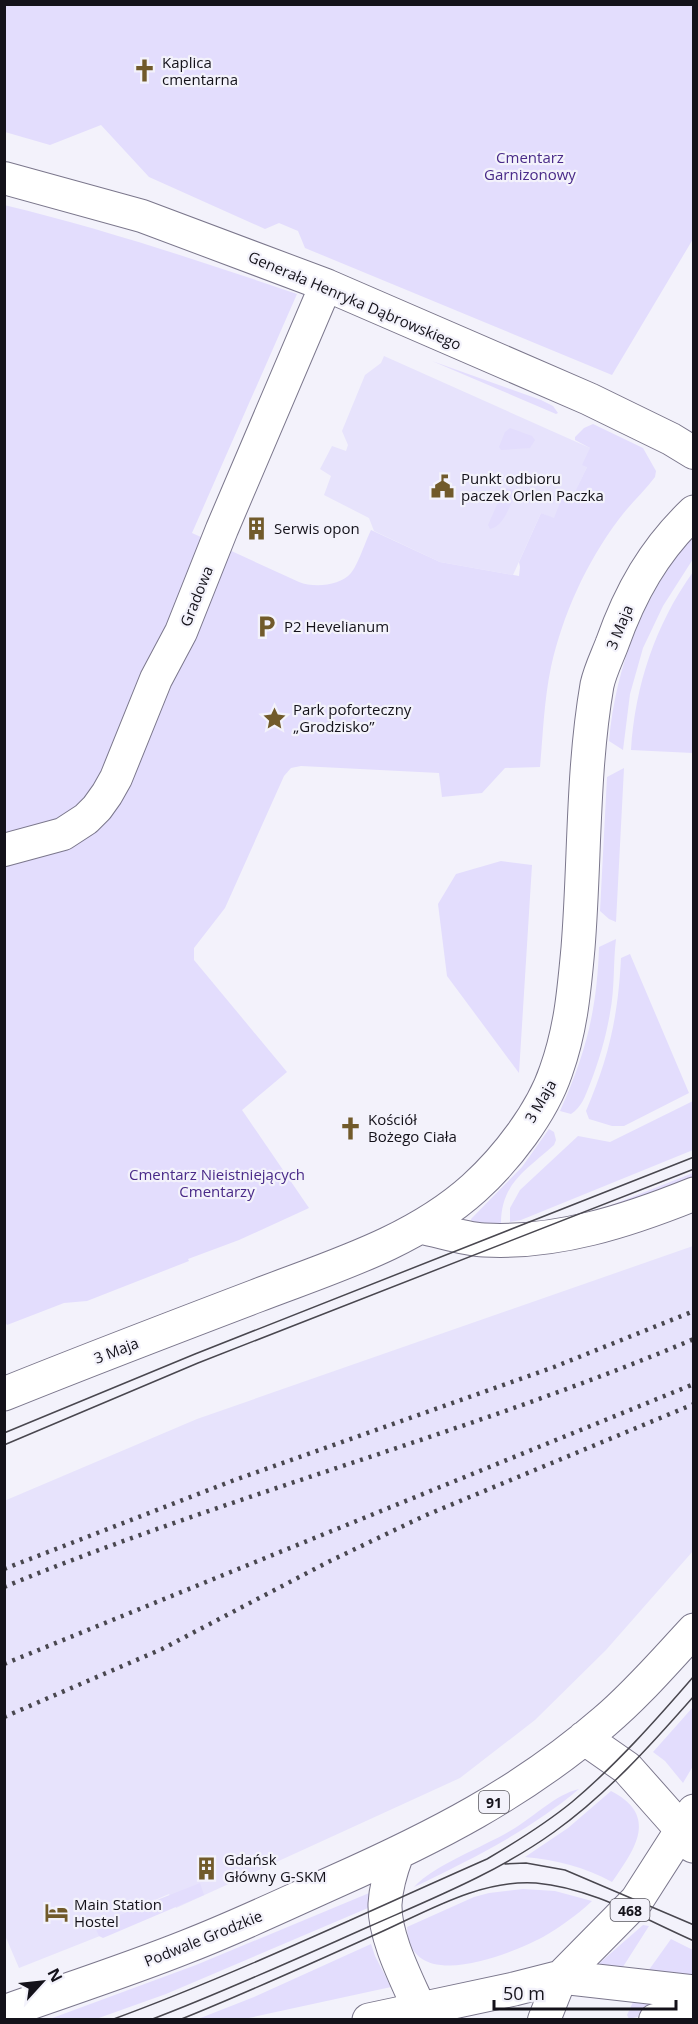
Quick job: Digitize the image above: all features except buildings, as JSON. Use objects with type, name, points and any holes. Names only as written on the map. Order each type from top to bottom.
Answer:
[{"type":"main road","name":"3 Maja","points":[[4,1394],[356,1258],[420,1227],[473,1188],[510,1150],[536,1112],[556,1074],[572,1014],[589,756],[598,682],[623,613],[644,572],[673,531],[693,512]]},
{"type":"main road","points":[[420,1227],[481,1240],[537,1239],[615,1223],[693,1194]]},
{"type":"main road","name":"Podwale Grodzkie","points":[[4,2012],[188,1946],[397,1854],[466,1819],[505,1795],[607,1720],[693,1630]]},
{"type":"main road","points":[[584,1738],[627,1768],[690,1829]]},
{"type":"main road","name":"468","points":[[561,1977],[629,1911],[690,1829]]},
{"type":"main road","points":[[397,1854],[388,1880],[386,1919],[403,1972],[423,2015]]},
{"type":"main road","points":[[369,2019],[423,2015],[561,1977],[693,1992]]},
{"type":"street","name":"Generała Henryka Dąbrowskiego","points":[[4,178],[142,216],[326,285],[589,399],[671,439],[693,453]]},
{"type":"street","name":"Gradowa","points":[[4,850],[63,834],[86,819],[107,794],[116,778],[156,679],[177,640],[326,285]]},
{"type":"street","points":[[544,2019],[561,1977]]},
{"type":"street","points":[[655,2019],[685,2014],[693,2005]]},
{"type":"shaded area","points":[[384,356],[590,448],[587,467],[572,499],[554,519],[541,513],[513,575],[440,562],[374,531],[369,518],[324,495],[331,476],[320,469],[332,446],[346,451],[348,445],[342,431],[365,375],[381,363]]},
{"type":"shaded area","points":[[693,1246],[693,1551],[606,1650],[535,1720],[460,1778],[176,1908],[169,1894],[106,1921],[110,1932],[19,1968],[4,1933],[4,1501],[197,1419]]},
{"type":"green space","name":"Cmentarz Garnizonowy","points":[[4,5],[693,5],[693,239],[612,375],[305,248],[298,231],[279,223],[265,229],[149,177],[101,125],[50,145],[5,132]]},
{"type":"green space","name":"Park poforteczny „Grodzisko”","points":[[4,205],[115,235],[297,294],[192,533],[299,582],[326,585],[346,577],[356,564],[371,530],[440,562],[519,576],[519,562],[541,513],[554,518],[563,495],[572,498],[587,467],[582,465],[590,448],[575,440],[575,437],[584,428],[593,424],[643,448],[656,471],[655,477],[623,514],[596,553],[569,608],[551,667],[545,705],[540,767],[505,768],[482,793],[442,797],[439,773],[301,766],[291,768],[284,776],[225,908],[194,948],[194,960],[287,1072],[242,1110],[309,1208],[239,1240],[188,1259],[189,1261],[87,1301],[64,1303],[7,1325],[4,1320]]},
{"type":"green space","points":[[432,361],[541,400],[553,406],[558,413],[556,414]]},
{"type":"green space","points":[[510,428],[532,436],[535,440],[530,448],[501,450],[499,447],[505,432]]},
{"type":"green space","points":[[506,488],[514,490],[515,495],[502,520],[490,529],[488,525]]},
{"type":"green space","points":[[693,535],[693,559],[663,606],[643,648],[630,694],[623,750],[609,741],[618,685],[626,658],[635,631],[660,581]]},
{"type":"green space","points":[[693,572],[693,753],[631,750],[637,703],[649,657],[668,613]]},
{"type":"green space","points":[[624,768],[616,922],[600,911],[607,777]]},
{"type":"green space","points":[[501,861],[532,865],[519,1073],[447,976],[438,904],[456,874]]},
{"type":"green space","points":[[616,939],[612,1004],[602,1049],[585,1097],[578,1108],[571,1114],[560,1111],[577,1070],[593,1011],[599,947]]},
{"type":"green space","points":[[630,954],[689,1093],[624,1126],[612,1126],[589,1119],[586,1111],[601,1073],[611,1036],[618,999],[621,958]]},
{"type":"green space","points":[[693,1101],[693,1150],[521,1220],[510,1222],[510,1208],[520,1190],[578,1136],[610,1142]]},
{"type":"green space","points":[[549,1129],[554,1132],[556,1140],[554,1145],[524,1171],[510,1189],[505,1199],[501,1226],[472,1224],[471,1219],[522,1167]]},
{"type":"green space","points":[[693,1173],[693,1181],[576,1219]]},
{"type":"green space","points":[[693,1707],[693,1766],[683,1783],[665,1761],[653,1752]]},
{"type":"green space","points":[[579,1789],[520,1831],[479,1855],[414,1887],[435,1871],[503,1835],[554,1801]]},
{"type":"green space","points":[[611,1791],[626,1801],[635,1811],[639,1822],[634,1846],[612,1882],[570,1865],[525,1857],[568,1828]]},
{"type":"green space","points":[[200,1883],[204,1895],[103,1938],[99,1936],[94,1925]]},
{"type":"green space","points":[[523,1889],[555,1891],[592,1901],[543,1937],[486,1960],[463,1965],[442,1965],[424,1960],[412,1948],[407,1927],[474,1897]]},
{"type":"green space","points":[[374,1891],[368,1908],[166,1994],[96,2019],[47,2020],[196,1965]]},
{"type":"green space","points":[[643,1925],[649,1926],[621,1970],[595,1967]]},
{"type":"green space","points":[[671,1939],[693,1950],[693,1980],[646,1974]]},
{"type":"green space","points":[[371,1944],[391,1987],[244,2019],[198,2019],[254,1997]]},
{"type":"green space","points":[[633,2002],[662,2003],[649,2014],[629,2019],[627,2015]]},
{"type":"tram line","points":[[4,1433],[195,1354],[694,1157]]},
{"type":"tram line","points":[[4,1445],[198,1363],[694,1169]]},
{"type":"tram line","points":[[111,2020],[253,1963],[487,1859],[541,1825],[588,1788],[635,1742],[694,1676]]},
{"type":"tram line","points":[[150,2020],[233,1987],[416,1906],[487,1873],[532,1847],[592,1802],[645,1751],[694,1696]]},
{"type":"tram line","points":[[505,1864],[526,1863],[565,1870],[694,1925]]},
{"type":"tram line","points":[[179,2020],[451,1900],[493,1886],[536,1883],[577,1891],[616,1905],[694,1941]]},
{"type":"railway","points":[[4,1569],[232,1481],[554,1367],[694,1311]]},
{"type":"railway","points":[[4,1587],[176,1522],[523,1405],[694,1339]]},
{"type":"railway","points":[[4,1664],[694,1384]]},
{"type":"railway","points":[[4,1717],[162,1649],[328,1562],[424,1516],[694,1404]]},
{"type":"place","name":"Kaplica cmentarna","points":[[144,71]]},
{"type":"place","name":"Punkt odbioru paczek Orlen Paczka","points":[[443,487]]},
{"type":"place","name":"Serwis opon","points":[[256,528]]},
{"type":"place","name":"P2 Hevelianum","points":[[266,626]]},
{"type":"place","name":"Park poforteczny „Grodzisko”","points":[[275,718]]},
{"type":"place","name":"Kościół Bożego Ciała","points":[[350,1128]]},
{"type":"place","name":"Gdańsk Główny G-SKM","points":[[206,1868]]},
{"type":"place","name":"Main Station Hostel","points":[[56,1913]]},
{"type":"park label","name":"Cmentarz Nieistniejących Cmentarzy","points":[[217,1182]]}]
